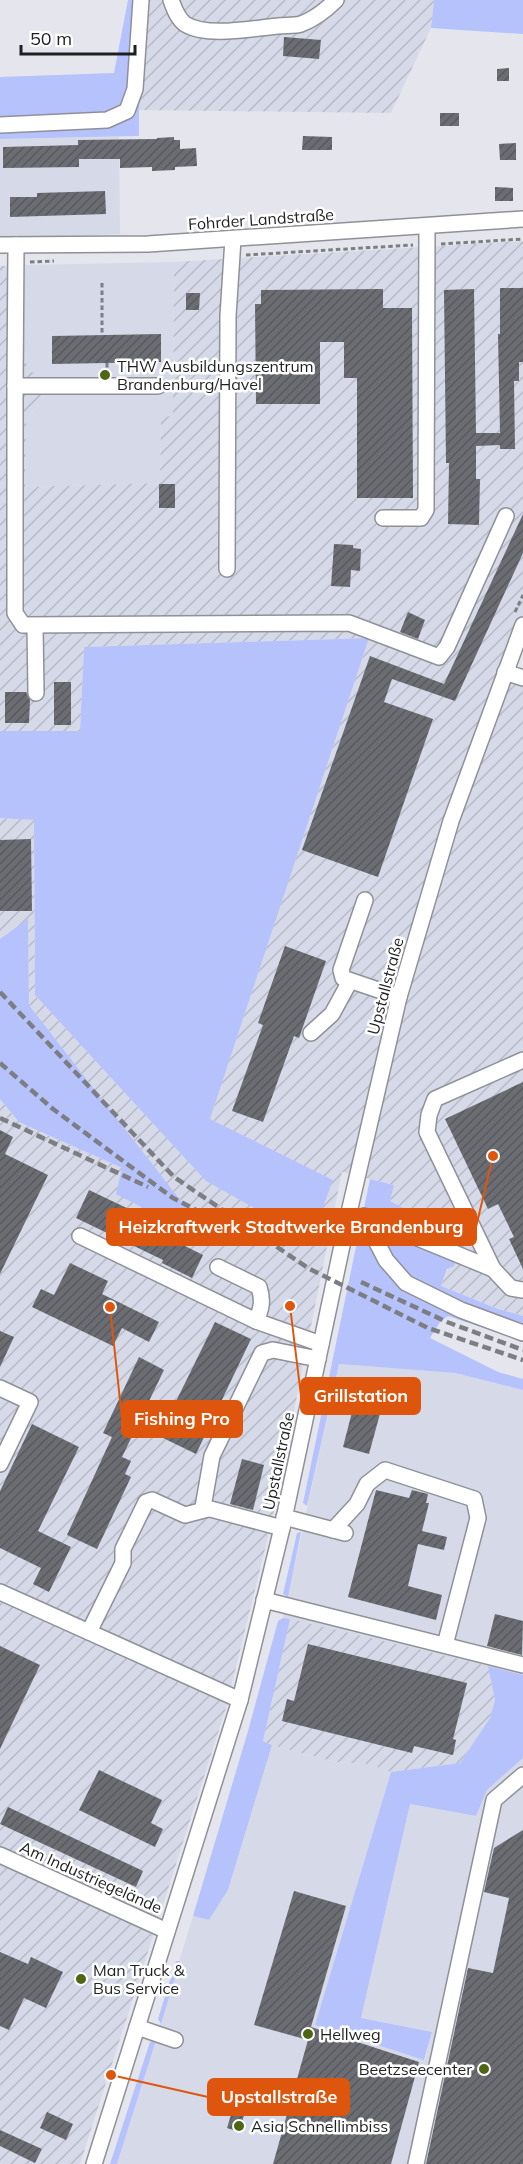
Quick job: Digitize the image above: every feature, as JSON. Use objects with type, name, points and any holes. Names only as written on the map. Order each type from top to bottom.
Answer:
[{"type":"street","points":[[0,125],[107,120],[127,111],[135,89],[141,0]]},
{"type":"street","points":[[171,0],[177,14],[186,24],[200,29],[224,31],[300,24],[323,13],[336,0]]},
{"type":"street","name":"Fohrder Landstraße","points":[[0,245],[148,244],[523,219]]},
{"type":"street","points":[[383,518],[421,518],[426,510],[427,227]]},
{"type":"street","points":[[227,568],[228,316],[233,239]]},
{"type":"street","points":[[16,245],[15,386],[9,503],[15,613],[23,625],[349,623],[439,657],[447,647],[506,516]]},
{"type":"street","points":[[15,386],[158,386]]},
{"type":"street","name":"Upstallstraße","points":[[94,2164],[240,1700],[283,1522],[350,1208],[399,998],[452,821],[523,625]]},
{"type":"street","points":[[35,626],[36,693]]},
{"type":"street","points":[[505,672],[523,678]]},
{"type":"street","points":[[365,900],[341,970],[343,978],[399,998]]},
{"type":"street","points":[[311,1033],[332,1014],[350,981]]},
{"type":"street","points":[[523,1060],[435,1099],[429,1115],[427,1132],[493,1269],[511,1288],[523,1290]]},
{"type":"street","points":[[350,1208],[369,1219],[493,1269]]},
{"type":"street","points":[[369,1219],[373,1235],[386,1260],[406,1283],[461,1310],[523,1333]]},
{"type":"street","points":[[80,1236],[256,1321],[321,1344]]},
{"type":"street","points":[[218,1267],[260,1287],[263,1298],[262,1307],[256,1321]]},
{"type":"street","points":[[318,1359],[273,1350],[262,1353],[212,1456],[203,1507],[339,1532],[367,1484],[385,1470],[474,1499],[478,1518],[445,1645]]},
{"type":"street","points":[[0,1388],[30,1402],[0,1464]]},
{"type":"street","points":[[89,1632],[123,1563],[123,1549],[146,1502],[152,1500],[185,1515],[208,1509]]},
{"type":"street","points":[[0,1592],[219,1693],[240,1700]]},
{"type":"street","points":[[264,1600],[523,1665]]},
{"type":"street","points":[[416,2164],[494,1800],[523,1775]]},
{"type":"street","name":"Am Industriegelände","points":[[0,1855],[167,1931]]},
{"type":"street","points":[[137,2027],[175,2040]]},
{"type":"path","points":[[102,283],[102,335]]},
{"type":"path","points":[[107,363],[107,370]]},
{"type":"shaded area","points":[[128,0],[149,0],[139,110],[139,136],[0,139],[0,77],[114,73]]},
{"type":"shaded area","points":[[149,0],[434,0],[431,28],[391,113],[139,110]]},
{"type":"shaded area","points":[[434,0],[523,0],[523,34],[431,28]]},
{"type":"shaded area","points":[[119,137],[120,234],[0,238],[0,139]]},
{"type":"shaded area","points":[[523,241],[523,625],[505,672],[523,678],[523,1316],[498,1309],[441,1286],[448,1269],[466,1241],[390,1201],[394,1185],[342,1172],[273,1516],[226,1708],[80,2164],[0,2164],[0,1099],[19,1122],[122,1168],[214,1244],[29,1005],[28,920],[0,939],[0,818],[34,820],[35,995],[206,1180],[311,1240],[332,1180],[210,1119],[369,638],[84,647],[80,731],[0,731],[0,266],[23,265],[26,363],[32,372],[46,379],[46,394],[26,421],[25,487],[160,483],[161,417],[173,416],[174,262]]},
{"type":"shaded area","name":"THW Ausbildungszentrum Brandenburg/Havel","points":[[174,262],[173,417],[161,417],[160,483],[25,487],[26,421],[46,394],[40,378],[31,372],[26,363],[23,265]]},
{"type":"shaded area","points":[[369,638],[210,1119],[333,1180],[311,1240],[206,1181],[35,995],[34,820],[0,818],[0,731],[80,731],[84,647]]},
{"type":"shaded area","points":[[28,919],[29,1005],[215,1245],[116,1194],[122,1168],[19,1122],[0,1099],[0,939]]},
{"type":"shaded area","points":[[370,1179],[394,1185],[390,1201],[466,1241],[454,1266],[447,1269],[441,1286],[498,1309],[523,1316],[523,1341],[448,1316],[440,1322],[430,1338],[498,1372],[523,1379],[523,1390],[455,1373],[339,1364],[307,1506],[303,1503]]},
{"type":"shaded area","points":[[339,1364],[455,1373],[523,1390],[523,1675],[283,1618]]},
{"type":"shaded area","points":[[301,1532],[288,1597],[283,1594],[297,1533]]},
{"type":"shaded area","points":[[283,1618],[290,1619],[263,1741],[272,1745],[228,1890],[209,1920],[193,1916],[278,1621]]},
{"type":"shaded area","points":[[290,1619],[488,1666],[495,1700],[490,1718],[460,1763],[391,1772],[368,1764],[335,1762],[263,1741]]},
{"type":"shaded area","points":[[488,1666],[523,1675],[523,1758],[487,1790],[476,1816],[410,1804],[361,2018],[432,2032],[424,2060],[315,2025],[391,1772],[460,1763],[490,1718],[495,1700]]},
{"type":"shaded area","points":[[272,1745],[335,1762],[368,1764],[391,1772],[315,2025],[425,2060],[432,2032],[361,2018],[410,1804],[476,1816],[487,1790],[523,1758],[523,2164],[117,2164],[193,1916],[209,1920],[228,1890]]},
{"type":"shaded area","points":[[176,1961],[180,1961],[161,2024],[158,2019]]},
{"type":"shaded area","points":[[156,2040],[117,2164],[110,2164],[150,2042]]},
{"type":"building","points":[[284,37],[321,40],[319,59],[283,56]]},
{"type":"building","points":[[509,68],[509,81],[497,81],[497,69]]},
{"type":"building","points":[[440,113],[459,113],[459,126],[440,126]]},
{"type":"building","points":[[303,136],[332,137],[332,150],[302,150]]},
{"type":"building","points":[[174,137],[174,140],[180,140],[180,149],[196,148],[197,166],[152,171],[152,167],[120,168],[120,159],[79,159],[79,167],[3,168],[3,147],[78,145],[78,140]]},
{"type":"building","points":[[516,143],[516,160],[500,160],[499,144]]},
{"type":"building","points":[[495,187],[513,188],[513,201],[495,201]]},
{"type":"building","points":[[105,191],[106,214],[10,217],[10,197],[37,197],[37,193]]},
{"type":"building","points":[[500,288],[523,288],[523,362],[519,362],[519,381],[514,381],[515,449],[500,449],[500,445],[476,446],[476,479],[480,479],[479,525],[448,524],[449,463],[446,463],[444,290],[474,289],[476,433],[500,433],[498,334],[500,334]]},
{"type":"building","points":[[383,289],[383,308],[412,308],[413,498],[357,498],[357,378],[344,378],[344,342],[320,342],[320,404],[256,404],[255,304],[261,304],[261,290]]},
{"type":"building","points":[[186,293],[200,293],[199,310],[186,310]]},
{"type":"building","points":[[161,334],[161,362],[52,364],[52,336]]},
{"type":"building","points":[[159,484],[175,484],[175,508],[159,508]]},
{"type":"building","points":[[523,514],[523,553],[455,701],[392,679],[384,702],[433,719],[378,877],[302,850],[370,656],[444,684]]},
{"type":"building","points":[[334,544],[353,545],[353,548],[361,549],[360,571],[351,570],[350,587],[331,586]]},
{"type":"building","points":[[408,612],[425,620],[418,639],[400,632]]},
{"type":"building","points":[[54,682],[71,682],[71,725],[54,725]]},
{"type":"building","points":[[5,692],[26,692],[30,700],[29,723],[5,723]]},
{"type":"building","points":[[31,839],[32,911],[0,911],[0,840]]},
{"type":"building","points":[[285,946],[326,961],[299,1038],[294,1036],[263,1122],[232,1111],[263,1025],[258,1023]]},
{"type":"building","points":[[523,1082],[523,1269],[509,1239],[514,1237],[498,1204],[488,1209],[445,1119]]},
{"type":"building","points":[[0,1130],[13,1137],[5,1154],[48,1175],[0,1274]]},
{"type":"building","points":[[89,1190],[177,1232],[173,1240],[203,1255],[192,1278],[162,1263],[163,1260],[76,1218]]},
{"type":"building","points":[[70,1263],[108,1281],[102,1294],[159,1322],[149,1342],[122,1328],[113,1346],[32,1307],[41,1289],[54,1295]]},
{"type":"building","points":[[215,1322],[251,1339],[196,1454],[159,1436]]},
{"type":"building","points":[[0,1331],[14,1337],[0,1367]]},
{"type":"building","points":[[139,1357],[164,1370],[122,1457],[131,1461],[125,1474],[131,1477],[97,1549],[67,1535],[112,1437],[103,1433]]},
{"type":"building","points":[[360,1381],[387,1388],[369,1454],[343,1447]]},
{"type":"building","points":[[32,1424],[79,1447],[38,1531],[71,1547],[49,1592],[33,1584],[41,1568],[0,1548],[0,1491]]},
{"type":"building","points":[[242,1459],[264,1465],[253,1510],[230,1504]]},
{"type":"building","points":[[376,1490],[409,1498],[412,1490],[428,1494],[426,1503],[429,1503],[422,1531],[447,1537],[444,1550],[418,1544],[408,1586],[442,1595],[436,1620],[348,1597]]},
{"type":"building","points":[[495,1614],[523,1621],[522,1655],[487,1646]]},
{"type":"building","points":[[308,1644],[467,1683],[453,1739],[456,1740],[453,1755],[414,1746],[412,1753],[282,1721],[287,1699],[294,1701]]},
{"type":"building","points":[[0,1646],[40,1665],[0,1749]]},
{"type":"building","points":[[99,1770],[162,1800],[151,1823],[163,1829],[155,1847],[79,1810]]},
{"type":"building","points":[[8,1807],[143,1871],[136,1887],[0,1824]]},
{"type":"building","name":"Beetzseecenter","points":[[523,1830],[523,2164],[426,2164],[468,1968],[493,1973],[509,1898],[484,1892],[494,1848]]},
{"type":"building","name":"Hellweg","points":[[294,1891],[346,1906],[311,2027],[419,2062],[391,2164],[273,2164],[308,2040],[254,2025]]},
{"type":"building","points":[[0,1952],[28,1964],[31,1957],[63,1972],[46,2008],[24,1998],[9,2030],[0,2026]]},
{"type":"building","points":[[233,2108],[245,2112],[239,2132],[227,2128]]},
{"type":"building","points":[[47,2112],[73,2124],[66,2140],[40,2128]]},
{"type":"building","points":[[0,2130],[42,2149],[35,2163],[0,2146]]},
{"type":"railway","points":[[0,992],[174,1177],[308,1268],[428,1328],[523,1360]]},
{"type":"railway","points":[[0,1063],[53,1109],[173,1198],[258,1242]]},
{"type":"railway","points":[[0,1118],[148,1187]]},
{"type":"railway","points":[[361,1282],[447,1322],[523,1350]]},
{"type":"place","name":"THW Ausbildungszentrum Brandenburg/Havel","points":[[105,375]]},
{"type":"place","name":"Heizkraftwerk Stadtwerke Brandenburg","points":[[493,1156]]},
{"type":"place","name":"Grillstation","points":[[290,1306]]},
{"type":"place","name":"Fishing Pro","points":[[110,1307]]},
{"type":"place","name":"Man Truck & Bus Service","points":[[81,1979]]},
{"type":"place","name":"Hellweg","points":[[308,2034]]},
{"type":"place","name":"Beetzseecenter","points":[[484,2069]]},
{"type":"place","name":"Upstallstraße","points":[[111,2075]]},
{"type":"place","name":"Asia Schnellimbiss","points":[[239,2126]]}]
